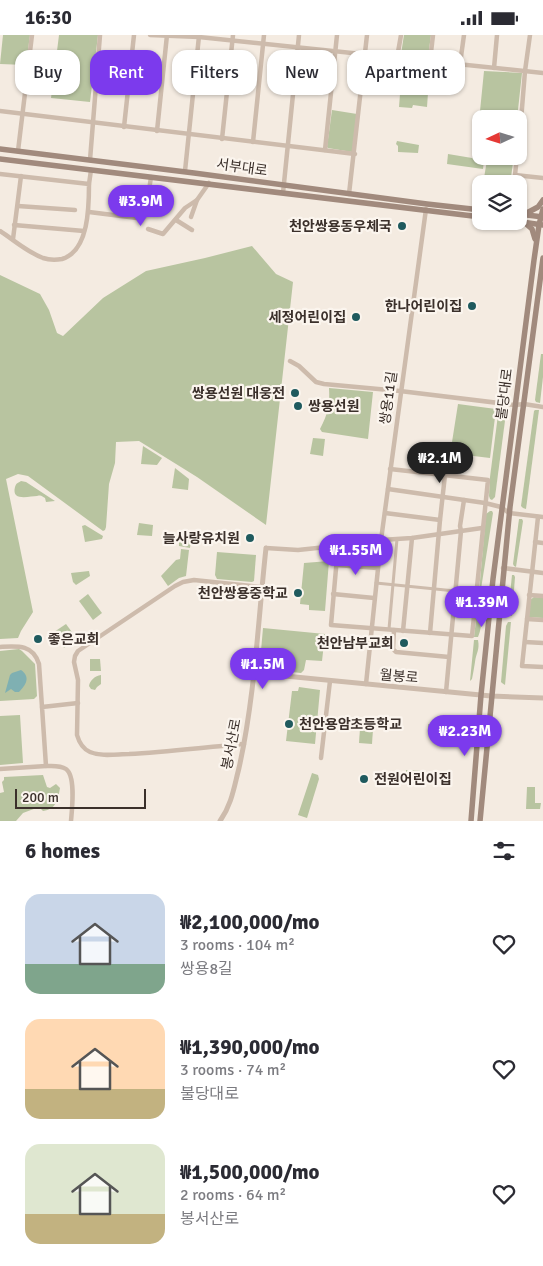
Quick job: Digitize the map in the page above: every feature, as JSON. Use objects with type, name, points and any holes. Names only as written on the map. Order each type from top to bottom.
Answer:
[{"type":"main road","name":"서부대로","points":[[0,149],[185,171],[350,194],[472,215]]},
{"type":"main road","name":"서부대로","points":[[0,159],[283,193],[426,207],[472,210]]},
{"type":"main road","points":[[527,212],[538,207],[543,200]]},
{"type":"main road","name":"불당대로","points":[[471,821],[481,695],[505,510],[515,405],[543,209]]},
{"type":"main road","points":[[527,216],[542,217]]},
{"type":"main road","points":[[527,223],[541,225]]},
{"type":"main road","points":[[527,225],[534,234],[536,248]]},
{"type":"main road","name":"불당대로","points":[[480,821],[503,569],[505,510],[524,404],[543,258]]},
{"type":"street","points":[[18,151],[32,35]]},
{"type":"street","points":[[90,160],[100,35]]},
{"type":"street","points":[[124,127],[134,35]]},
{"type":"street","points":[[150,35],[199,36],[326,50]]},
{"type":"street","points":[[222,139],[233,35]]},
{"type":"street","points":[[253,142],[264,35]]},
{"type":"street","points":[[283,193],[299,35]]},
{"type":"street","points":[[335,50],[337,35]]},
{"type":"street","points":[[365,50],[367,35]]},
{"type":"street","points":[[399,50],[401,35]]},
{"type":"street","points":[[431,50],[433,35]]},
{"type":"street","points":[[462,50],[464,35]]},
{"type":"street","points":[[494,68],[497,35]]},
{"type":"street","points":[[522,110],[530,35]]},
{"type":"street","points":[[158,131],[167,36]]},
{"type":"street","points":[[185,171],[199,36]]},
{"type":"street","points":[[465,65],[543,73]]},
{"type":"street","points":[[325,151],[331,95]]},
{"type":"street","points":[[350,194],[361,95]]},
{"type":"street","points":[[0,111],[355,154]]},
{"type":"street","points":[[517,165],[515,175],[543,178]]},
{"type":"street","points":[[0,231],[45,259],[55,260],[72,254],[80,243],[89,212],[91,170]]},
{"type":"street","points":[[0,174],[89,184]]},
{"type":"street","points":[[13,239],[22,176]]},
{"type":"street","points":[[89,212],[136,218],[147,204],[151,177]]},
{"type":"street","points":[[148,229],[163,234],[185,208],[197,200],[209,183]]},
{"type":"street","points":[[190,217],[197,200]]},
{"type":"street","points":[[18,206],[75,211]]},
{"type":"street","name":"쌍용11길","points":[[366,684],[377,568],[426,207]]},
{"type":"street","points":[[176,220],[192,230]]},
{"type":"street","points":[[14,225],[84,231]]},
{"type":"street","points":[[290,361],[299,366],[316,382],[324,384],[543,407]]},
{"type":"street","points":[[338,546],[330,625],[472,636],[488,480],[390,469]]},
{"type":"street","points":[[430,633],[445,475]]},
{"type":"street","points":[[388,489],[485,503],[505,510],[540,517],[531,571],[522,666],[543,667]]},
{"type":"street","points":[[446,692],[460,526],[464,500]]},
{"type":"street","points":[[384,513],[440,519]]},
{"type":"street","points":[[267,548],[298,550],[412,538],[482,528]]},
{"type":"street","points":[[403,631],[412,538]]},
{"type":"street","points":[[397,539],[391,630],[393,649],[396,652],[448,657]]},
{"type":"street","points":[[535,542],[543,543]]},
{"type":"street","name":"봉서산로","points":[[222,821],[233,795],[244,744],[254,673],[267,548]]},
{"type":"street","name":"봉서산로","points":[[222,821],[229,813],[235,795],[247,744],[267,548]]},
{"type":"street","points":[[336,565],[377,568]]},
{"type":"street","points":[[503,569],[543,573]]},
{"type":"street","points":[[244,744],[147,753],[100,755],[89,752],[83,747],[77,735],[78,680],[74,662],[78,651],[174,586],[194,580],[262,587]]},
{"type":"street","points":[[376,583],[475,593]]},
{"type":"street","points":[[333,594],[374,598]]},
{"type":"street","points":[[529,595],[543,596]]},
{"type":"street","points":[[527,619],[543,620]]},
{"type":"street","points":[[525,642],[543,643]]},
{"type":"street","points":[[0,647],[23,647],[31,651],[38,659],[46,766]]},
{"type":"street","name":"월봉로","points":[[254,673],[491,696],[543,698]]},
{"type":"street","points":[[322,758],[330,681]]},
{"type":"street","points":[[42,707],[78,703]]},
{"type":"street","points":[[0,769],[46,766],[58,766],[67,769],[72,777],[71,821]]},
{"type":"green space","points":[[3,35],[30,35],[28,50],[15,50],[15,65],[0,64]]},
{"type":"green space","points":[[59,35],[98,35],[96,50],[90,50],[90,102],[51,98],[51,95],[80,95],[80,50],[57,50]]},
{"type":"green space","points":[[404,35],[431,35],[429,50],[402,50]]},
{"type":"green space","points":[[484,71],[522,73],[518,110],[480,110]]},
{"type":"green space","points":[[400,95],[428,95],[427,107],[413,105],[412,108],[399,107]]},
{"type":"green space","points":[[332,110],[357,114],[352,152],[327,147]]},
{"type":"green space","points":[[397,141],[419,145],[418,153],[398,152]]},
{"type":"green space","points":[[448,154],[472,158],[472,165],[483,165],[483,169],[447,164]]},
{"type":"green space","points":[[486,165],[513,165],[511,175],[484,175]]},
{"type":"green space","points":[[252,246],[276,274],[293,282],[266,525],[197,477],[139,441],[116,442],[115,463],[109,484],[106,527],[103,531],[28,476],[18,474],[6,479],[33,612],[18,638],[0,639],[0,275],[40,294],[49,310],[57,333],[63,336],[103,298],[146,271]]},
{"type":"green space","points":[[541,354],[543,354],[543,377],[540,403],[535,400]]},
{"type":"green space","points":[[329,388],[373,392],[368,439],[322,432],[320,429],[328,409]]},
{"type":"green space","points":[[458,404],[496,409],[490,458],[457,454],[457,443],[452,442]]},
{"type":"green space","points":[[499,407],[504,408],[506,413],[495,497],[492,500],[489,496],[490,477]]},
{"type":"green space","points":[[535,410],[539,410],[526,509],[521,506]]},
{"type":"green space","points":[[313,438],[325,439],[323,456],[310,454]]},
{"type":"green space","points":[[143,446],[162,458],[157,465],[141,464]]},
{"type":"green space","points":[[175,468],[189,479],[188,490],[172,488]]},
{"type":"green space","points":[[21,481],[26,482],[55,501],[46,502],[45,498],[41,496],[26,497],[16,495],[15,487]]},
{"type":"green space","points":[[490,511],[493,513],[479,592],[486,514]]},
{"type":"green space","points":[[519,519],[523,521],[516,567],[513,564]]},
{"type":"green space","points":[[139,523],[153,525],[152,536],[137,535]]},
{"type":"green space","points":[[85,525],[103,536],[102,539],[85,542],[82,526]]},
{"type":"green space","points":[[179,538],[191,539],[190,548],[179,546]]},
{"type":"green space","points":[[181,549],[189,550],[186,576],[179,578],[168,586],[161,576],[176,560],[180,559]]},
{"type":"green space","points":[[217,552],[256,555],[254,581],[217,579],[215,575]]},
{"type":"green space","points":[[329,561],[325,611],[309,610],[309,605],[300,604],[304,563]]},
{"type":"green space","points":[[89,571],[90,576],[76,585],[73,582],[71,573]]},
{"type":"green space","points":[[512,575],[515,577],[512,616],[508,614]]},
{"type":"green space","points":[[88,594],[102,613],[93,620],[79,601]]},
{"type":"green space","points":[[479,595],[481,597],[481,627],[478,637],[474,637]]},
{"type":"green space","points":[[534,597],[543,598],[543,618],[529,617],[530,600]]},
{"type":"green space","points":[[508,622],[511,622],[505,685],[501,682],[506,626]]},
{"type":"green space","points":[[66,624],[77,639],[64,648],[54,632]]},
{"type":"green space","points":[[263,628],[325,634],[322,661],[306,660],[304,670],[301,673],[265,669],[260,662]]},
{"type":"green space","points":[[474,640],[478,640],[479,646],[470,681]]},
{"type":"green space","points":[[19,649],[35,664],[37,696],[34,699],[0,701],[0,651]]},
{"type":"green space","points":[[90,659],[100,659],[101,671],[90,671]]},
{"type":"green space","points":[[101,675],[101,684],[95,690],[91,689],[89,686],[92,680]]},
{"type":"green space","points":[[299,687],[320,690],[315,744],[286,741],[292,691],[298,691]]},
{"type":"green space","points":[[20,715],[23,763],[0,765],[0,716]]},
{"type":"green space","points":[[428,724],[443,726],[442,732],[428,731]]},
{"type":"green space","points":[[360,728],[373,729],[372,744],[359,743]]},
{"type":"green space","points":[[406,770],[425,771],[424,784],[405,783]]},
{"type":"green space","points":[[312,773],[318,775],[319,779],[307,818],[298,815]]},
{"type":"green space","points":[[43,775],[47,787],[50,788],[56,784],[60,788],[54,806],[48,810],[43,811],[39,807],[23,813],[16,821],[0,821],[0,793],[4,792],[2,782],[4,777]]},
{"type":"green space","points":[[527,787],[535,787],[535,803],[541,803],[540,809],[526,809]]},
{"type":"water","points":[[21,670],[27,678],[24,687],[19,692],[11,689],[5,693],[10,675]]},
{"type":"place","name":"천안쌍용동우체국","points":[[402,226]]},
{"type":"place","name":"한나어린이집","points":[[472,306]]},
{"type":"place","name":"세정어린이집","points":[[356,317]]},
{"type":"place","name":"쌍용선원 대웅전","points":[[295,393]]},
{"type":"place","name":"쌍용선원","points":[[298,406]]},
{"type":"place","name":"늘사랑유치원","points":[[250,538]]},
{"type":"place","name":"천안쌍용중학교","points":[[298,593]]},
{"type":"place","name":"좋은교회","points":[[38,639]]},
{"type":"place","name":"천안남부교회","points":[[404,643]]},
{"type":"place","name":"천안용암초등학교","points":[[289,724]]},
{"type":"place","name":"전원어린이집","points":[[364,779]]}]
